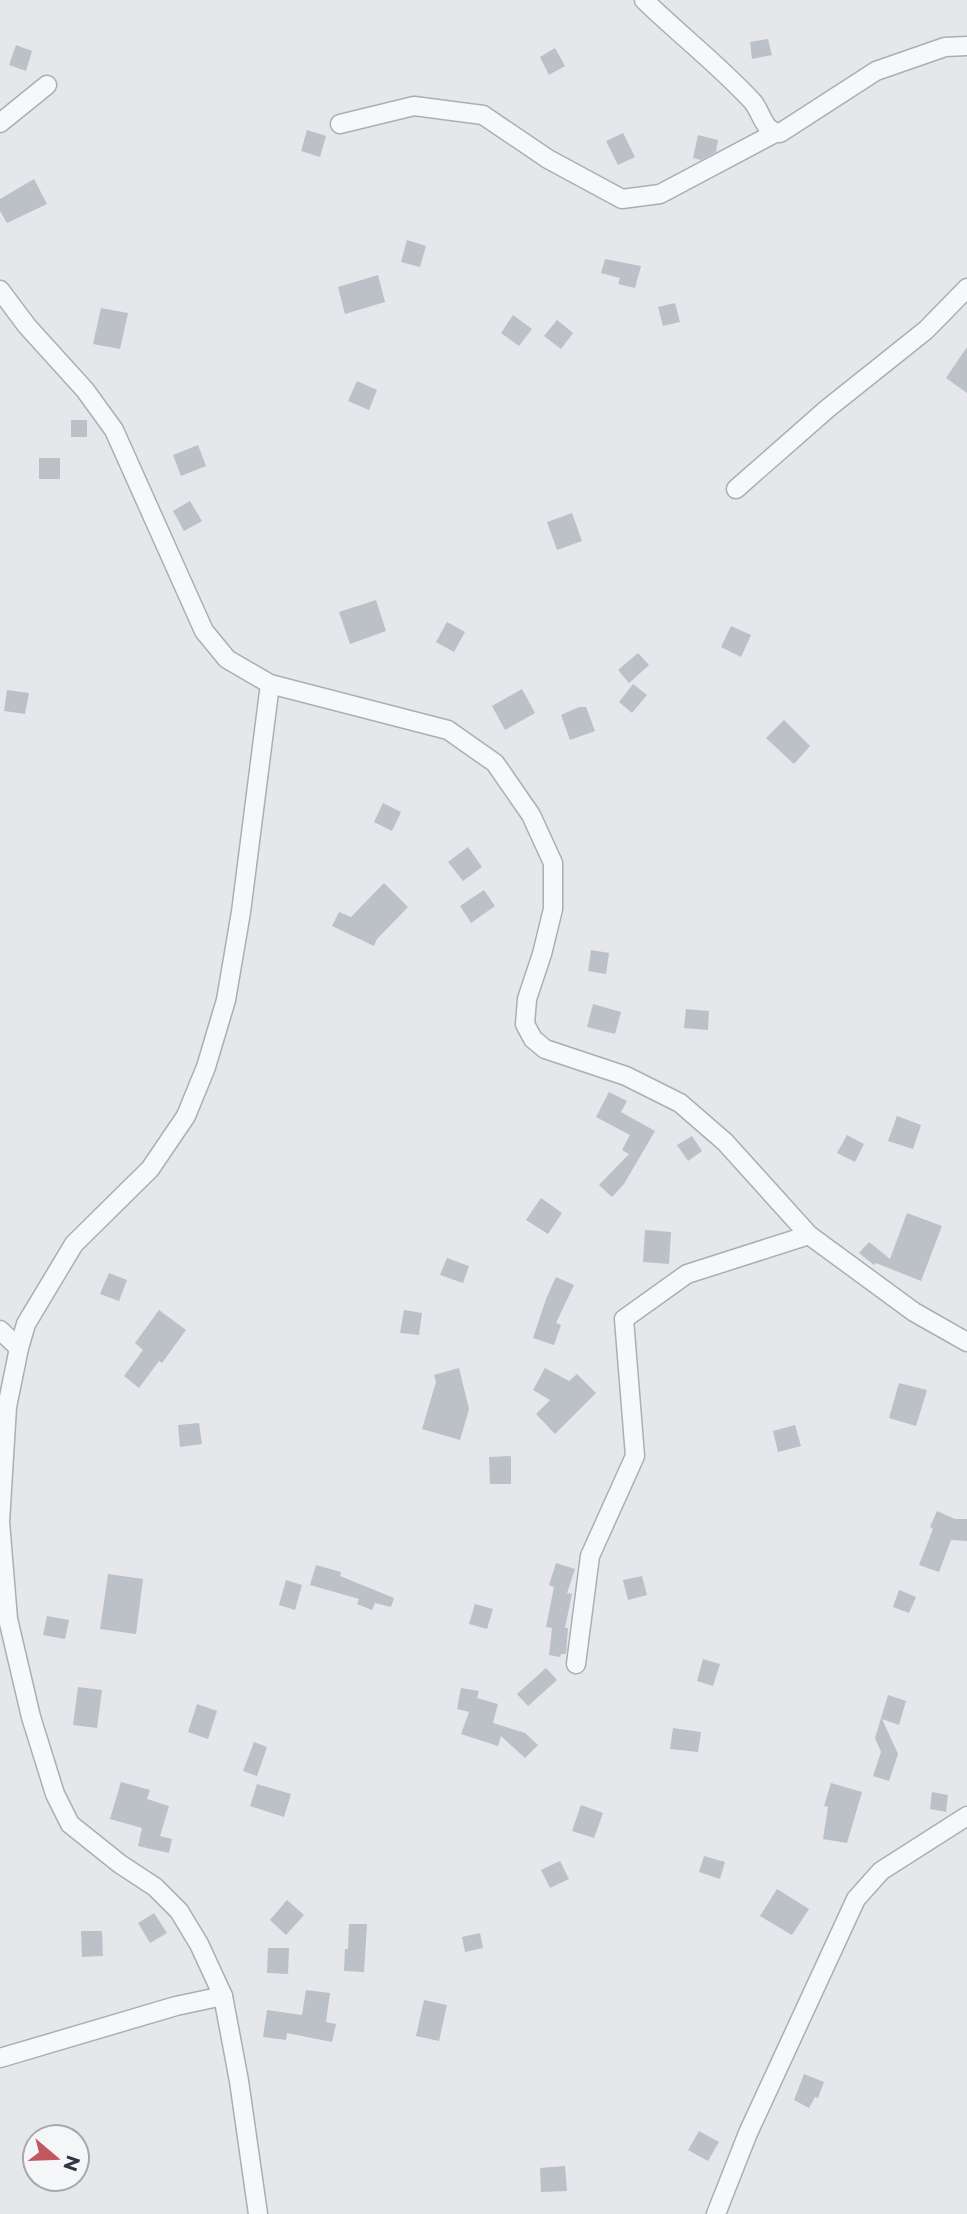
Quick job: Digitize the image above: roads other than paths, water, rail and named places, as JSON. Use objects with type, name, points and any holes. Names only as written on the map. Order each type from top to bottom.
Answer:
[{"type":"street","points":[[644,0],[721,68],[756,106],[768,128],[775,133]]},
{"type":"street","points":[[340,124],[414,106],[483,115],[548,159],[622,199],[660,194],[775,133],[780,133],[876,71],[945,47],[967,46]]},
{"type":"street","points":[[0,123],[47,85]]},
{"type":"street","points":[[736,489],[827,409],[926,330],[967,288]]},
{"type":"street","points":[[0,290],[27,326],[85,390],[114,430],[204,631],[228,659],[270,684],[448,730],[495,763],[531,815],[554,863],[553,909],[527,999],[525,1024],[533,1039],[545,1049],[626,1076],[681,1103],[725,1142],[809,1235],[914,1312],[967,1342]]},
{"type":"street","points":[[258,2214],[239,2081],[223,1996],[199,1944],[179,1911],[155,1887],[120,1864],[70,1824],[55,1794],[31,1717],[8,1619],[1,1522],[7,1407],[26,1324],[74,1244],[150,1170],[186,1116],[206,1067],[226,1000],[241,912],[270,684]]},
{"type":"street","points":[[576,1664],[590,1556],[635,1456],[624,1319],[687,1274],[809,1235]]},
{"type":"street","points":[[0,1331],[19,1348]]},
{"type":"street","points":[[716,2214],[748,2133],[856,1899],[881,1871],[967,1816]]},
{"type":"street","points":[[0,2058],[176,2006],[223,1996]]}]
